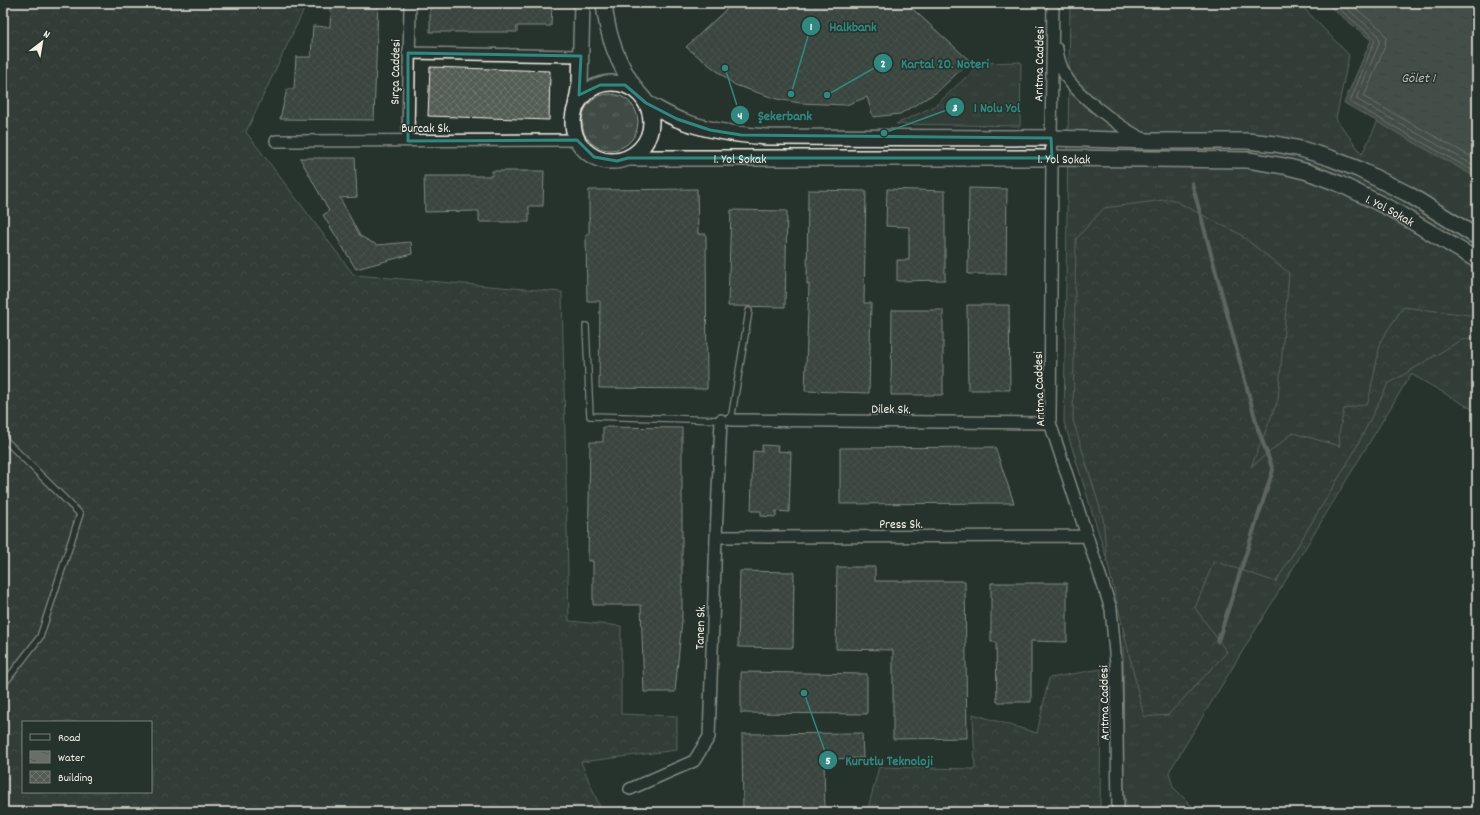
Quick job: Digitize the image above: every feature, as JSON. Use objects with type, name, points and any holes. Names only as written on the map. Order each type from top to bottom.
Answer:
[{"type":"main road","points":[[577,140],[573,125],[580,83],[582,3]]},
{"type":"main road","name":"1. Yol Sokak","points":[[604,3],[609,35],[616,57],[644,100],[651,115],[651,128],[647,141],[639,151],[628,158]]},
{"type":"main road","name":"1. Yol Sokak","points":[[575,110],[580,99],[589,90],[600,85],[612,83],[625,85],[634,90],[644,100],[677,119],[710,130],[741,135],[768,137],[1051,138],[1149,141],[1248,141],[1301,149],[1330,158],[1408,194],[1477,237]]},
{"type":"main road","name":"1. Yol Sokak","points":[[577,140],[584,150],[594,157],[605,161],[617,161],[628,158],[1052,158],[1248,160],[1308,172],[1340,184],[1391,209],[1477,260]]},
{"type":"street","name":"Sırça Caddesi","points":[[408,141],[408,53],[410,3]]},
{"type":"street","name":"Arıtma Caddesi","points":[[1053,3],[1050,423],[1111,609],[1116,664],[1118,812]]},
{"type":"street","points":[[1052,25],[1059,60],[1066,76],[1077,90],[1125,129],[1149,141]]},
{"type":"street","points":[[408,53],[581,56]]},
{"type":"street","name":"Burcak Sk.","points":[[276,141],[577,140]]},
{"type":"street","name":"Dilek Sk.","points":[[726,420],[1050,423]]},
{"type":"street","name":"Tanen Sk.","points":[[630,789],[694,761],[709,737],[716,537],[726,420]]},
{"type":"street","name":"Press Sk.","points":[[716,537],[1087,536]]},
{"type":"lane","points":[[586,326],[590,416],[726,420],[749,310]]},
{"type":"lane","points":[[3,438],[80,514],[40,637],[3,684]]},
{"type":"highlighted area","points":[[408,53],[581,56],[579,95],[600,85],[625,85],[646,103],[677,119],[710,130],[741,135],[1051,138],[1052,158],[628,158],[617,161],[594,157],[577,140],[408,141]]},
{"type":"green space","points":[[3,3],[307,3],[246,132],[354,275],[562,292],[569,621],[621,626],[621,714],[677,716],[677,750],[581,762],[602,812],[3,812]]},
{"type":"green space","points":[[1070,3],[1299,3],[1349,55],[1336,119],[1362,154],[1387,102],[1477,163],[1477,226],[1432,200],[1477,228],[1477,412],[1411,374],[1169,772],[1173,787],[1192,806],[1188,812],[1127,812],[1124,788],[1123,611],[1064,422]]},
{"type":"green space","points":[[1021,62],[1020,126],[896,124],[935,106],[981,63]]},
{"type":"green space","points":[[610,94],[621,96],[630,102],[636,111],[638,122],[636,133],[630,142],[621,148],[610,150],[599,148],[590,142],[584,133],[582,122],[584,111],[590,102],[599,96]]},
{"type":"green space","points":[[1171,199],[1238,233],[1289,273],[1278,400],[1251,467],[1293,433],[1340,446],[1339,434],[1344,409],[1368,403],[1381,340],[1403,307],[1477,316],[1477,337],[1461,340],[1388,384],[1354,452],[1276,582],[1214,561],[1195,608],[1227,652],[1168,715],[1144,717],[1107,561],[1103,518],[1073,420],[1076,239],[1104,208]]},
{"type":"green space","points":[[1101,669],[1100,812],[867,812],[879,767],[975,769],[973,714],[1037,733],[1049,678]]},
{"type":"water","name":"Gölet 1","points":[[1325,3],[1477,3],[1477,178],[1344,103],[1371,40]]},
{"type":"building","points":[[331,3],[378,3],[374,120],[280,119],[287,89],[294,89],[296,57],[311,57],[313,26],[330,27]]},
{"type":"building","points":[[430,3],[552,3],[551,26],[517,26],[517,32],[430,32]]},
{"type":"building","points":[[733,3],[906,3],[970,61],[937,92],[900,114],[873,117],[867,97],[846,105],[800,103],[777,99],[735,85],[686,47]]},
{"type":"building","points":[[430,67],[550,71],[549,120],[428,116]]},
{"type":"building","points":[[300,158],[355,158],[357,197],[340,198],[360,236],[377,245],[411,242],[412,254],[356,269],[323,215],[329,211]]},
{"type":"building","points":[[492,171],[544,171],[543,206],[529,206],[529,222],[479,222],[479,211],[425,212],[424,176],[492,176]]},
{"type":"building","points":[[969,188],[1007,189],[1006,274],[968,274]]},
{"type":"building","points":[[697,189],[698,234],[706,234],[707,389],[599,388],[600,301],[587,301],[586,234],[589,234],[589,190]]},
{"type":"building","points":[[887,189],[945,191],[945,280],[897,281],[897,260],[909,260],[909,227],[886,226]]},
{"type":"building","points":[[808,190],[866,191],[864,303],[871,303],[869,393],[805,391],[809,284],[807,284]]},
{"type":"building","points":[[731,210],[787,211],[785,307],[728,306]]},
{"type":"building","points":[[967,305],[1009,305],[1010,390],[968,390]]},
{"type":"building","points":[[892,310],[943,310],[943,395],[891,395]]},
{"type":"building","points":[[603,427],[682,428],[682,620],[675,692],[644,692],[641,605],[593,605],[593,561],[588,561],[590,442],[603,442]]},
{"type":"building","points":[[762,445],[778,446],[777,451],[791,452],[789,512],[776,511],[776,517],[761,516],[761,511],[751,511],[753,451],[762,452]]},
{"type":"building","points":[[995,447],[1014,503],[840,504],[840,448]]},
{"type":"building","points":[[837,567],[875,567],[875,581],[965,581],[967,738],[893,739],[893,650],[836,649]]},
{"type":"building","points":[[740,571],[794,572],[793,648],[738,647]]},
{"type":"building","points":[[991,583],[1067,583],[1067,642],[1031,641],[1031,702],[997,702],[996,642],[991,642]]},
{"type":"building","points":[[741,672],[867,674],[867,714],[741,713]]},
{"type":"building","points":[[862,733],[863,758],[824,759],[825,812],[743,812],[742,734]]},
{"type":"waterway","points":[[1192,183],[1258,429],[1273,470],[1218,641]]},
{"type":"place","name":"Şekerbank","points":[[725,68]]},
{"type":"place","name":"Halkbank","points":[[791,94]]},
{"type":"place","name":"Kartal 20. Noteri","points":[[827,95]]},
{"type":"place","name":"1 Nolu Yol","points":[[884,133]]},
{"type":"place","name":"Kurutlu Teknoloji","points":[[804,693]]}]
